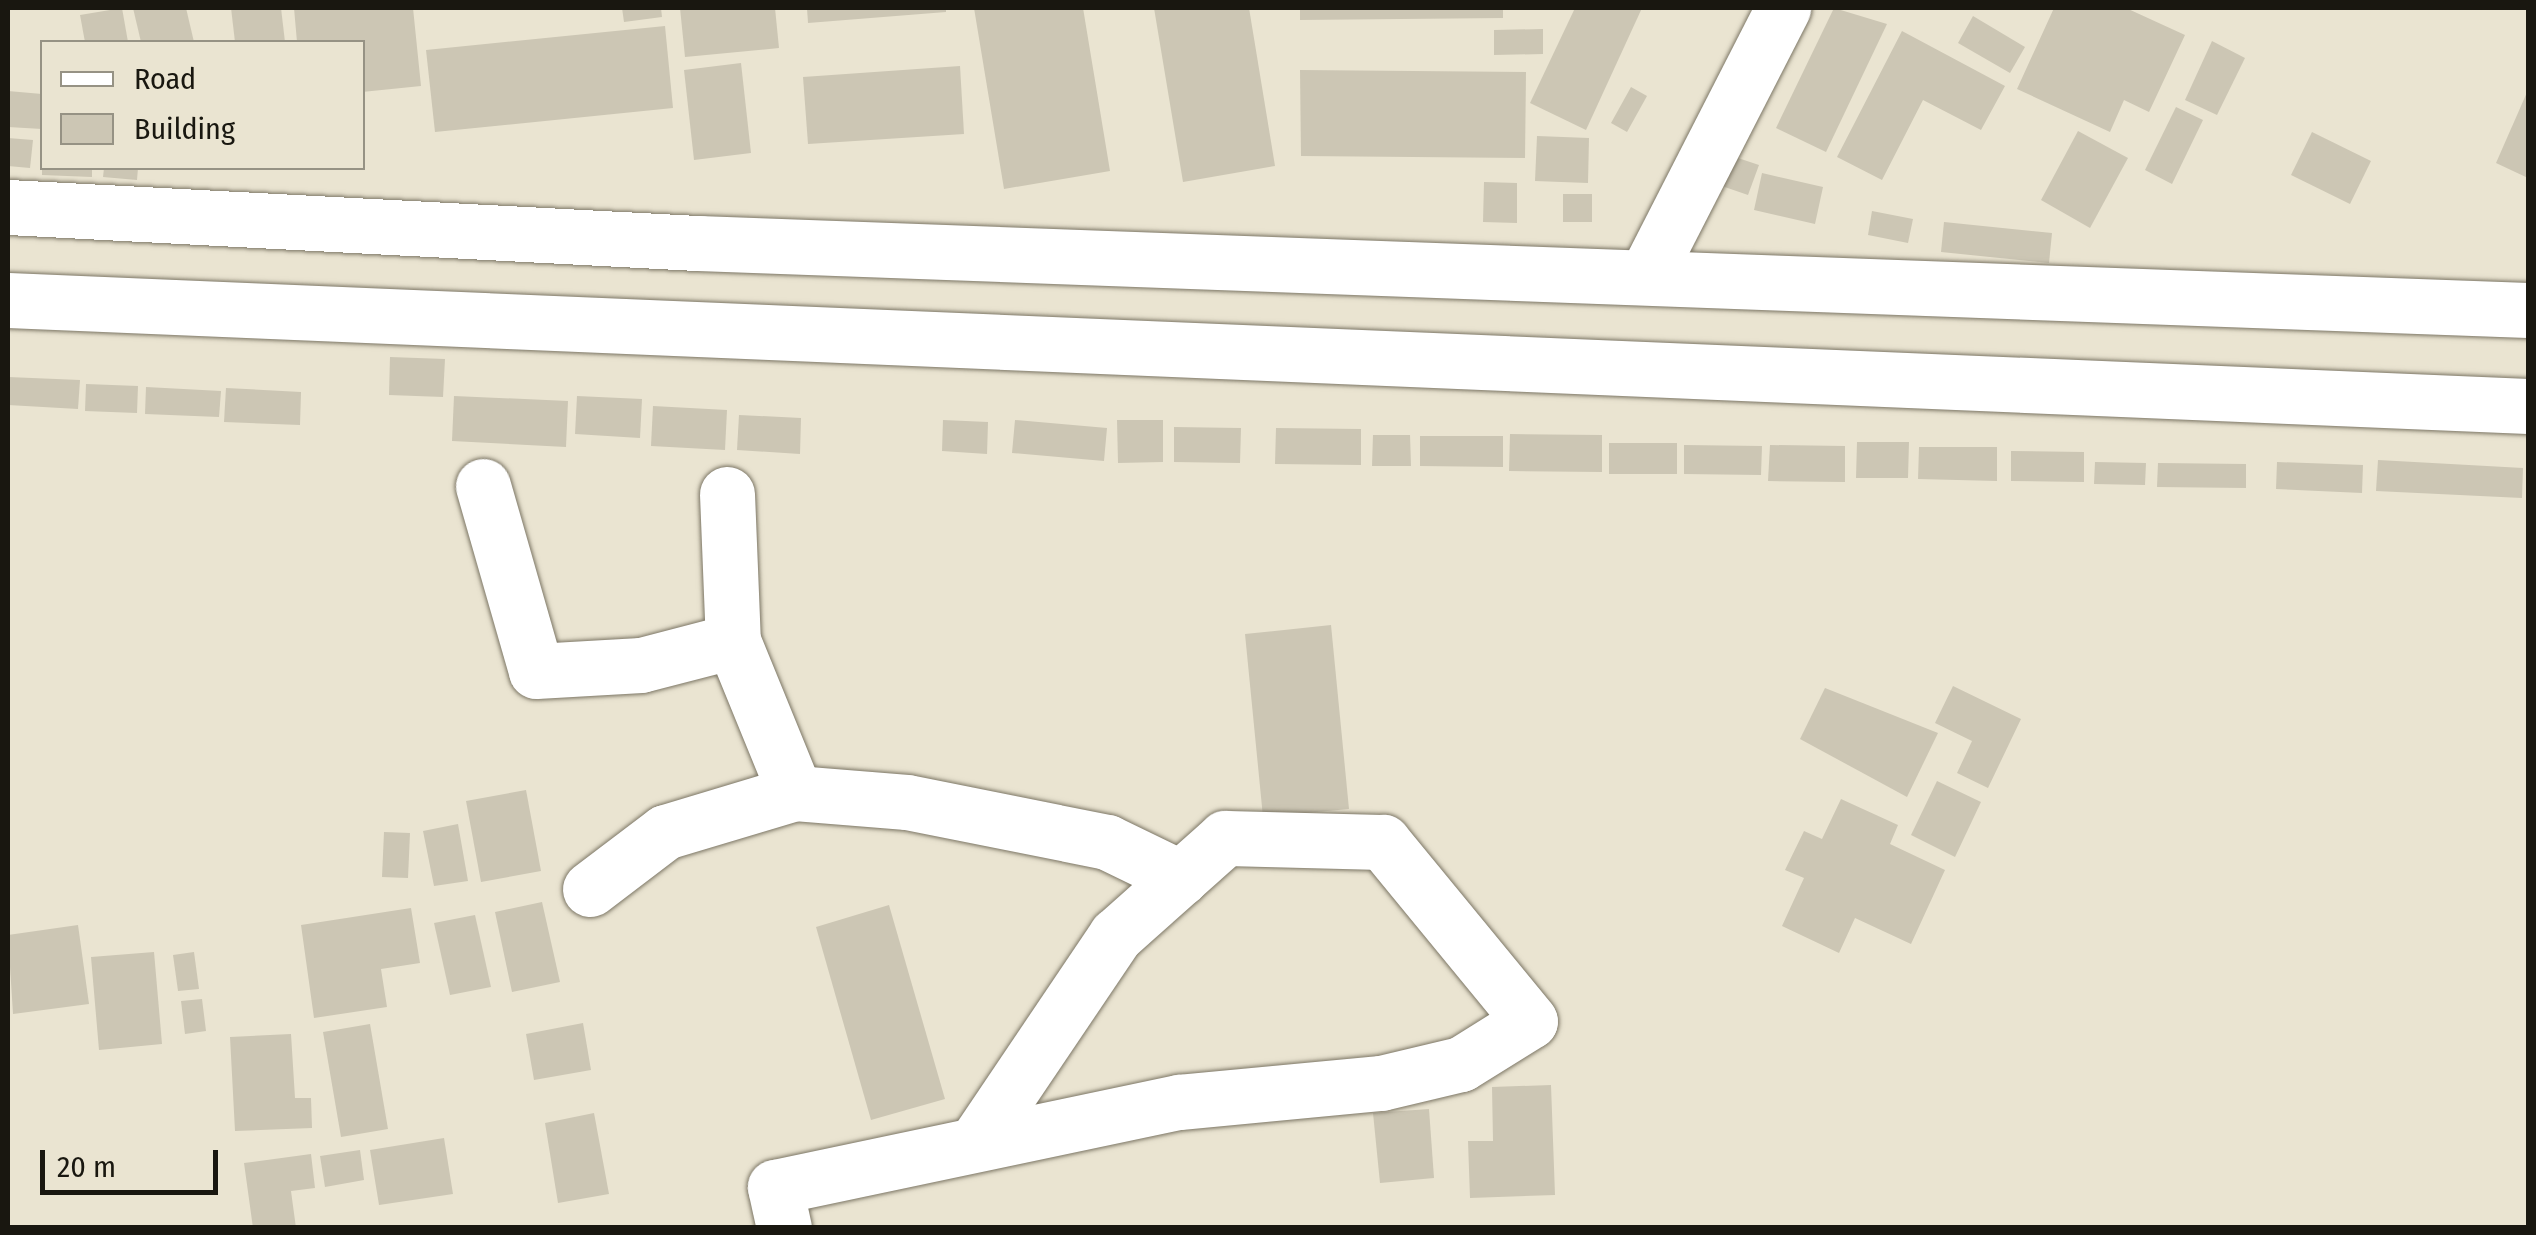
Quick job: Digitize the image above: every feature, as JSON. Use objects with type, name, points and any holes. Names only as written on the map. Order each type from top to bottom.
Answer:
[{"type":"main road","points":[[1646,276],[1783,8]]},
{"type":"main road","points":[[8,207],[698,244],[2528,310]]},
{"type":"main road","points":[[8,300],[2528,406]]},
{"type":"main road","points":[[483,486],[536,671],[642,665],[733,640]]},
{"type":"main road","points":[[727,494],[733,640],[795,793]]},
{"type":"main road","points":[[590,889],[665,832],[795,793],[907,802],[1107,842],[1181,878]]},
{"type":"main road","points":[[784,1228],[775,1187],[979,1138],[1179,1102],[1381,1083],[1460,1064],[1530,1021],[1382,842],[1225,838],[1116,935],[979,1138]]},
{"type":"building","points":[[122,8],[128,40],[85,40],[80,15]]},
{"type":"building","points":[[133,8],[186,8],[194,40],[141,40]]},
{"type":"building","points":[[231,8],[281,8],[285,40],[235,40]]},
{"type":"building","points":[[294,8],[413,8],[421,86],[365,92],[365,40],[297,40]]},
{"type":"building","points":[[622,8],[661,8],[662,17],[624,22]]},
{"type":"building","points":[[680,8],[775,8],[779,48],[685,57]]},
{"type":"building","points":[[807,8],[946,8],[946,12],[808,23]]},
{"type":"building","points":[[974,8],[1083,8],[1110,171],[1004,189]]},
{"type":"building","points":[[1154,8],[1249,8],[1275,166],[1183,182]]},
{"type":"building","points":[[1300,8],[1503,8],[1503,18],[1300,20]]},
{"type":"building","points":[[1575,8],[1642,8],[1586,130],[1530,103]]},
{"type":"building","points":[[1834,8],[1887,24],[1826,152],[1776,128]]},
{"type":"building","points":[[2054,8],[2126,8],[2185,35],[2149,112],[2124,100],[2110,132],[2017,89]]},
{"type":"building","points":[[1973,16],[2025,47],[2010,73],[1958,43]]},
{"type":"building","points":[[665,26],[673,108],[435,132],[426,50]]},
{"type":"building","points":[[1543,29],[1543,54],[1494,55],[1494,30]]},
{"type":"building","points":[[1902,31],[2005,86],[1981,130],[1923,100],[1882,180],[1837,157]]},
{"type":"building","points":[[2212,41],[2245,58],[2217,115],[2185,100]]},
{"type":"building","points":[[741,63],[751,153],[694,160],[684,70]]},
{"type":"building","points":[[960,66],[964,134],[808,144],[803,77]]},
{"type":"building","points":[[1300,70],[1526,72],[1525,158],[1301,156]]},
{"type":"building","points":[[1631,87],[1647,96],[1627,132],[1611,123]]},
{"type":"building","points":[[2528,90],[2528,178],[2496,163]]},
{"type":"building","points":[[8,91],[40,94],[40,129],[8,127]]},
{"type":"building","points":[[2176,107],[2203,120],[2172,184],[2145,170]]},
{"type":"building","points":[[2078,131],[2128,158],[2090,228],[2041,200]]},
{"type":"building","points":[[2312,132],[2371,161],[2350,204],[2291,175]]},
{"type":"building","points":[[1537,136],[1589,138],[1588,183],[1535,181]]},
{"type":"building","points":[[8,138],[33,140],[30,168],[8,166]]},
{"type":"building","points":[[1726,154],[1759,165],[1748,195],[1716,184]]},
{"type":"building","points":[[42,170],[92,170],[92,177],[42,175]]},
{"type":"building","points":[[104,170],[138,170],[137,180],[103,177]]},
{"type":"building","points":[[1762,173],[1823,187],[1815,224],[1754,210]]},
{"type":"building","points":[[1484,182],[1517,183],[1517,223],[1483,222]]},
{"type":"building","points":[[1563,194],[1592,194],[1592,222],[1563,222]]},
{"type":"building","points":[[1872,211],[1913,219],[1908,243],[1868,235]]},
{"type":"building","points":[[1944,222],[2052,233],[2049,263],[1941,252]]},
{"type":"building","points":[[390,357],[445,359],[443,397],[389,395]]},
{"type":"building","points":[[8,377],[80,380],[78,409],[8,405]]},
{"type":"building","points":[[86,384],[138,386],[137,413],[85,411]]},
{"type":"building","points":[[146,387],[221,391],[219,417],[145,414]]},
{"type":"building","points":[[226,388],[301,392],[300,425],[224,422]]},
{"type":"building","points":[[454,396],[568,401],[566,447],[452,441]]},
{"type":"building","points":[[577,396],[642,399],[640,438],[575,434]]},
{"type":"building","points":[[653,406],[727,410],[725,450],[651,446]]},
{"type":"building","points":[[739,415],[801,418],[800,454],[737,450]]},
{"type":"building","points":[[943,420],[988,422],[987,454],[942,451]]},
{"type":"building","points":[[1015,420],[1107,428],[1104,461],[1012,453]]},
{"type":"building","points":[[1117,420],[1163,420],[1163,462],[1118,463]]},
{"type":"building","points":[[1174,427],[1241,428],[1240,463],[1174,462]]},
{"type":"building","points":[[1276,428],[1361,429],[1361,465],[1275,464]]},
{"type":"building","points":[[1510,434],[1602,435],[1602,472],[1509,471]]},
{"type":"building","points":[[1373,435],[1410,435],[1411,466],[1372,466]]},
{"type":"building","points":[[1420,436],[1503,436],[1503,467],[1420,466]]},
{"type":"building","points":[[1857,442],[1909,442],[1908,478],[1856,478]]},
{"type":"building","points":[[1609,443],[1677,443],[1677,474],[1609,474]]},
{"type":"building","points":[[1684,445],[1762,446],[1761,475],[1684,474]]},
{"type":"building","points":[[1770,445],[1845,446],[1845,482],[1768,481]]},
{"type":"building","points":[[1919,447],[1997,447],[1997,481],[1918,479]]},
{"type":"building","points":[[2011,451],[2084,452],[2084,482],[2011,481]]},
{"type":"building","points":[[2378,460],[2523,468],[2522,498],[2376,491]]},
{"type":"building","points":[[2095,462],[2146,463],[2145,485],[2094,484]]},
{"type":"building","points":[[2277,462],[2363,465],[2362,493],[2276,489]]},
{"type":"building","points":[[2158,463],[2246,464],[2246,488],[2157,487]]},
{"type":"building","points":[[1331,625],[1349,809],[1263,817],[1245,634]]},
{"type":"building","points":[[1953,686],[2021,719],[1988,788],[1957,773],[1972,741],[1935,723]]},
{"type":"building","points":[[1825,688],[1938,733],[1907,797],[1800,739]]},
{"type":"building","points":[[1937,781],[1981,802],[1955,857],[1911,835]]},
{"type":"building","points":[[526,790],[541,871],[481,882],[466,801]]},
{"type":"building","points":[[1841,799],[1898,825],[1890,844],[1945,870],[1911,944],[1855,918],[1839,953],[1782,926],[1804,878],[1785,870],[1804,831],[1822,839]]},
{"type":"building","points":[[458,824],[468,881],[434,886],[423,831]]},
{"type":"building","points":[[384,832],[410,833],[408,878],[382,877]]},
{"type":"building","points":[[542,902],[560,982],[512,992],[495,912]]},
{"type":"building","points":[[889,905],[945,1099],[871,1120],[816,927]]},
{"type":"building","points":[[411,908],[420,963],[381,969],[387,1007],[314,1018],[301,925]]},
{"type":"building","points":[[475,915],[491,987],[450,995],[434,923]]},
{"type":"building","points":[[78,925],[89,1004],[13,1014],[8,935]]},
{"type":"building","points":[[154,952],[162,1044],[99,1050],[91,957]]},
{"type":"building","points":[[194,952],[199,989],[178,991],[173,955]]},
{"type":"building","points":[[202,999],[206,1031],[185,1034],[181,1001]]},
{"type":"building","points":[[583,1023],[591,1070],[534,1080],[526,1034]]},
{"type":"building","points":[[370,1024],[388,1129],[341,1137],[323,1032]]},
{"type":"building","points":[[291,1034],[295,1098],[311,1098],[312,1128],[235,1131],[230,1037]]},
{"type":"building","points":[[1551,1085],[1555,1195],[1470,1198],[1468,1141],[1493,1141],[1492,1087]]},
{"type":"building","points":[[1429,1109],[1434,1178],[1380,1183],[1373,1113]]},
{"type":"building","points":[[594,1113],[609,1194],[558,1203],[545,1123]]},
{"type":"building","points":[[444,1138],[453,1194],[379,1205],[370,1150]]},
{"type":"building","points":[[360,1150],[364,1180],[325,1187],[320,1156]]},
{"type":"building","points":[[311,1154],[315,1188],[291,1191],[296,1228],[253,1228],[244,1163]]}]
